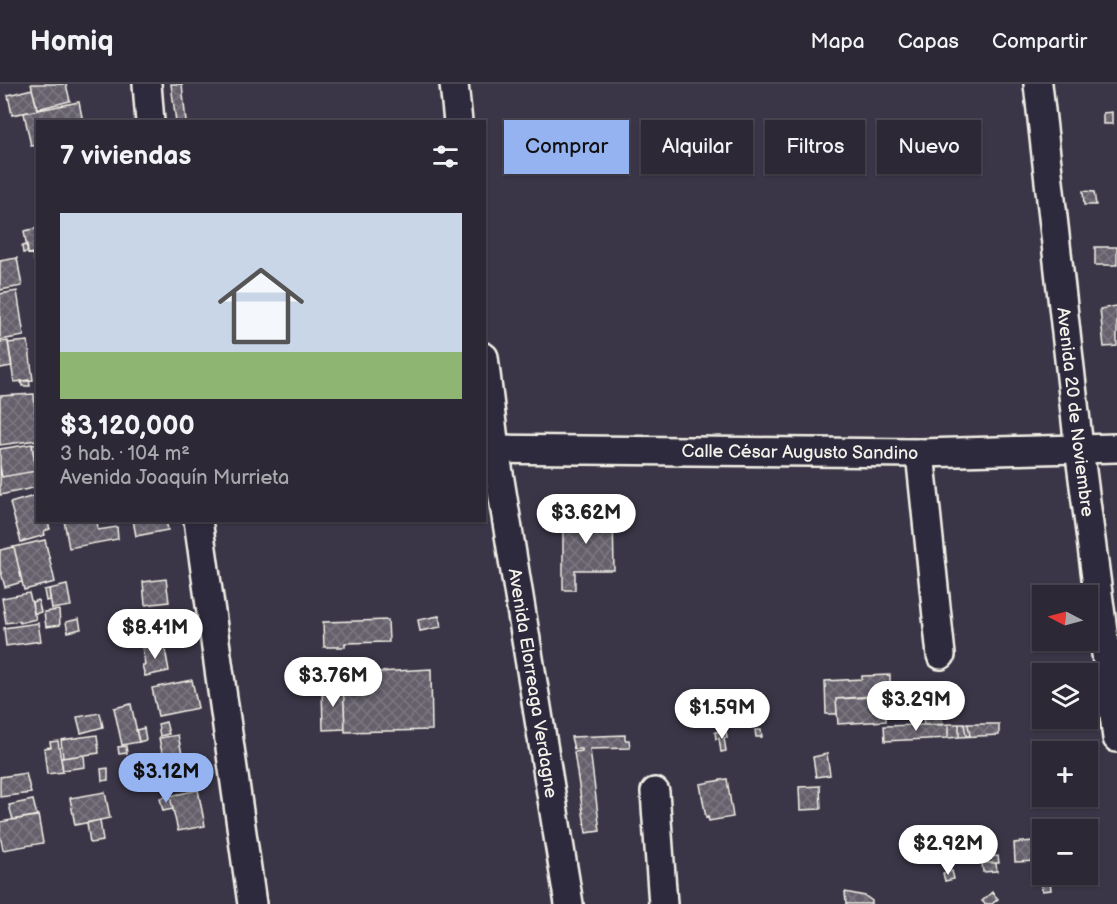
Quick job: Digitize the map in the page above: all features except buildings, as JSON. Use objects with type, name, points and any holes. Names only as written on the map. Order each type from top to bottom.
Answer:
[{"type":"street","points":[[147,84],[150,120]]},
{"type":"street","points":[[454,84],[458,120]]},
{"type":"street","name":"Avenida 20 de Noviembre","points":[[1038,84],[1079,448],[1117,738]]},
{"type":"street","name":"Avenida Elorreaga Verdagne","points":[[486,388],[490,449],[569,904]]},
{"type":"street","name":"Calle César Augusto Sandino","points":[[490,449],[920,453],[1117,448]]},
{"type":"street","points":[[920,453],[941,655]]},
{"type":"street","points":[[198,522],[252,904]]},
{"type":"street","points":[[655,792],[663,904]]}]
